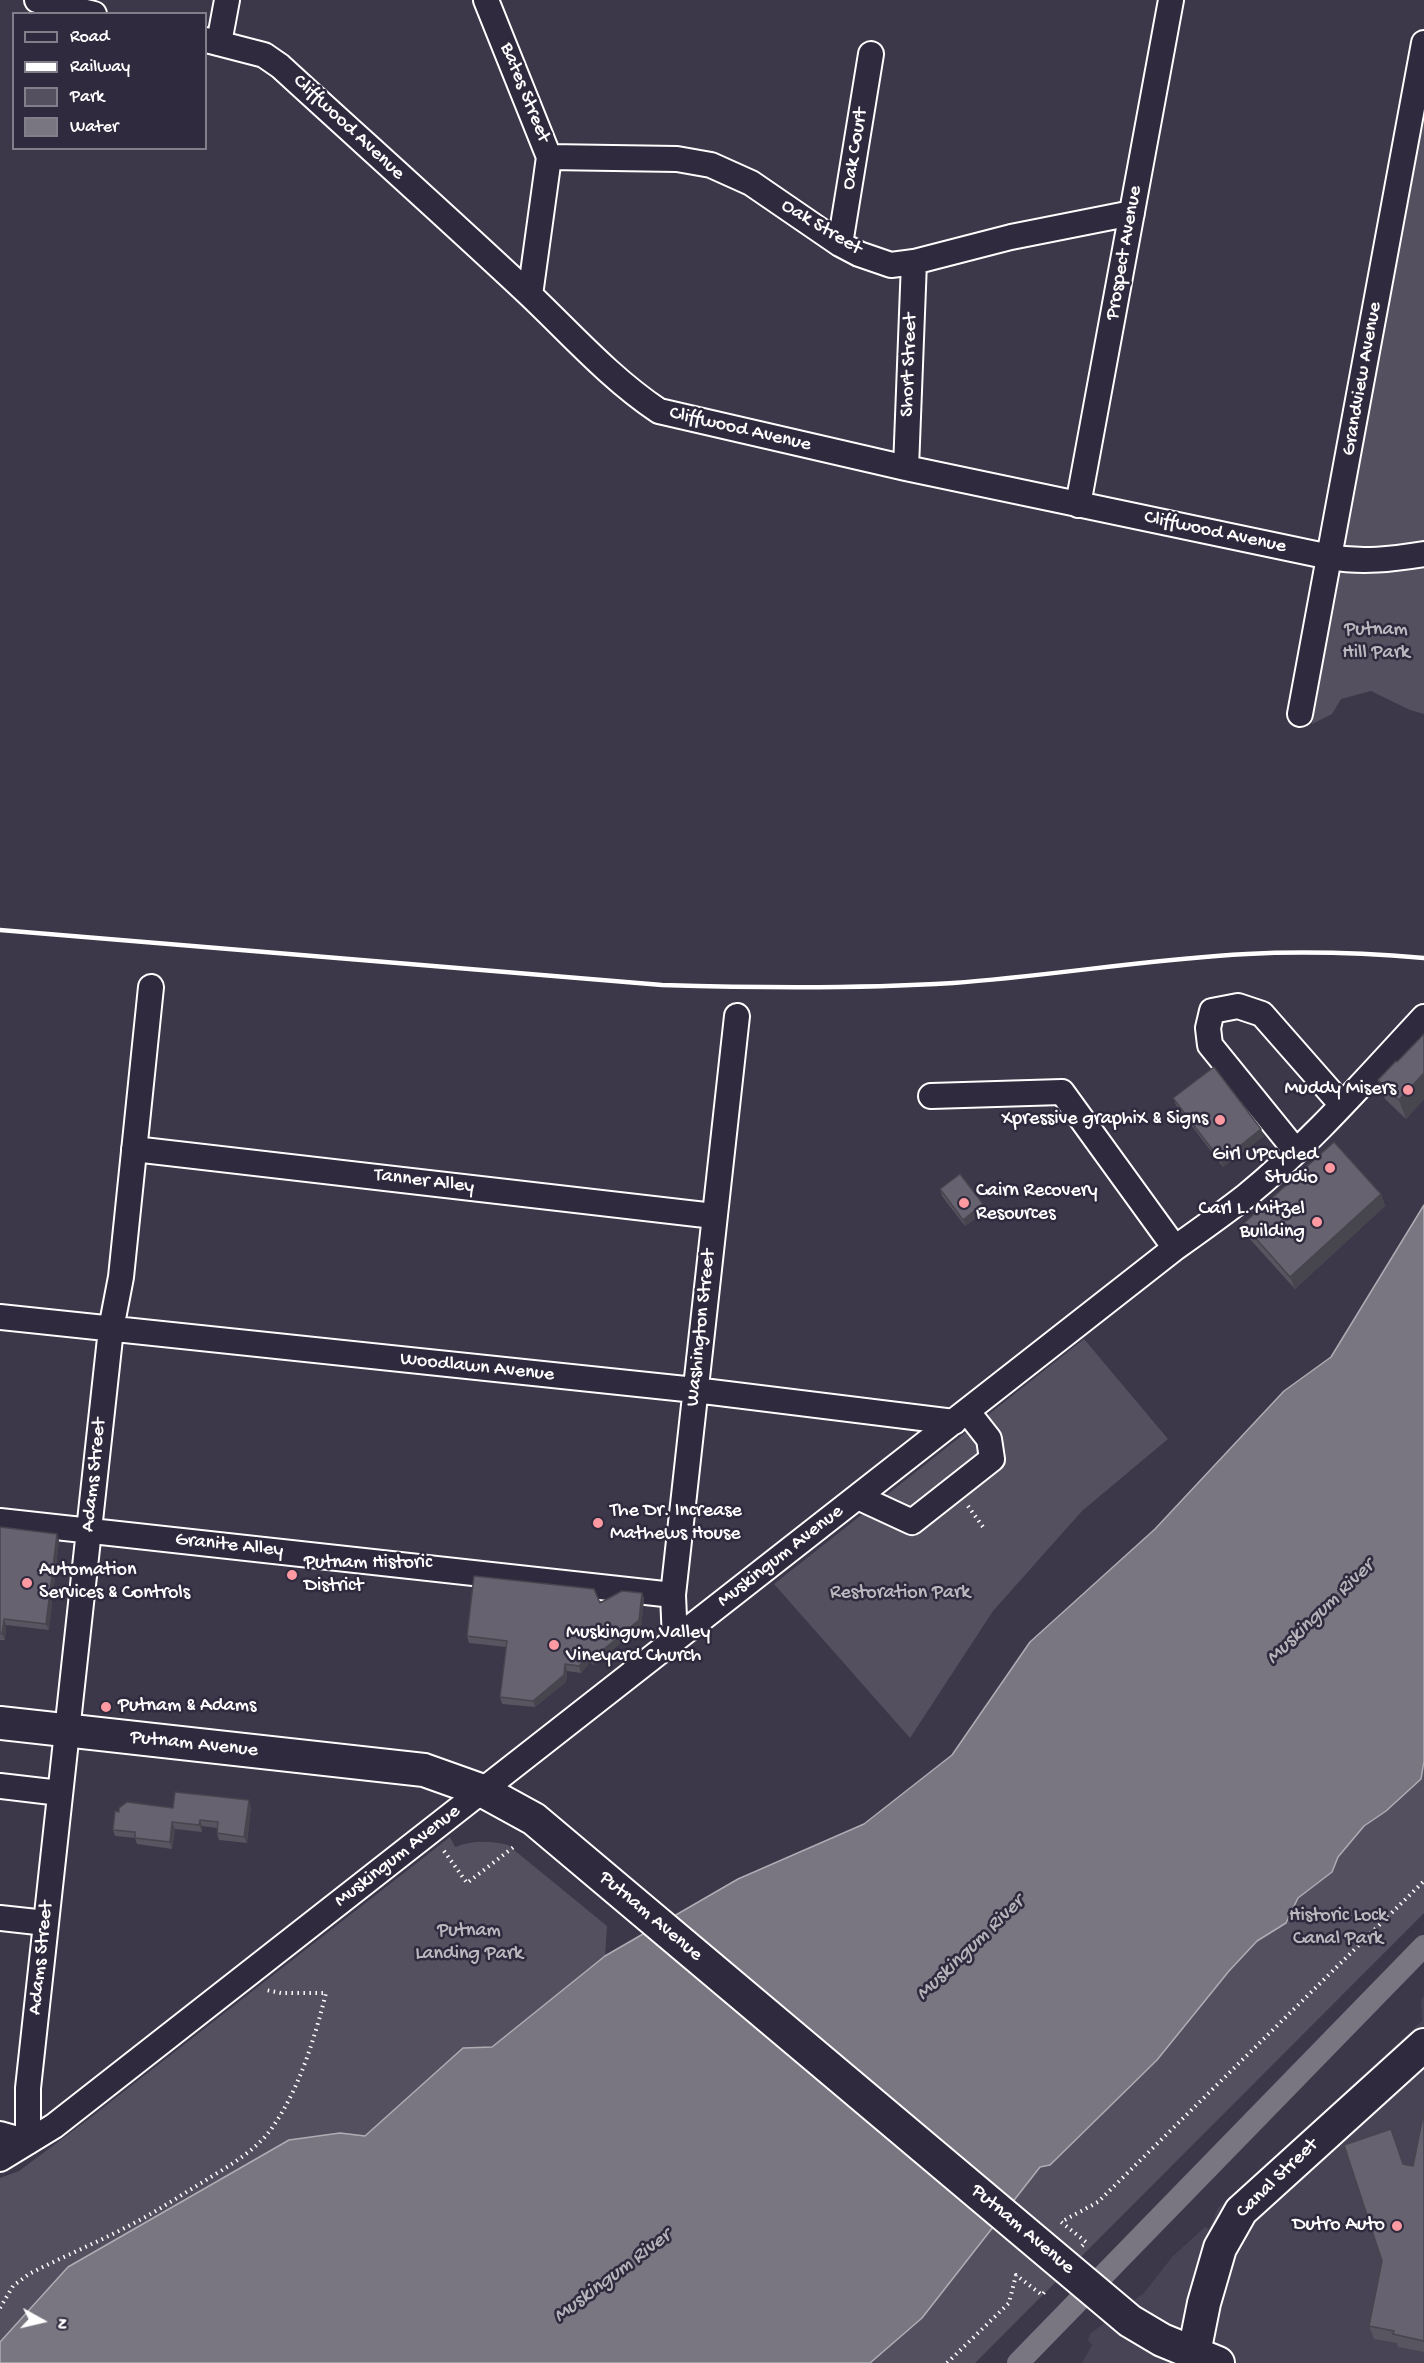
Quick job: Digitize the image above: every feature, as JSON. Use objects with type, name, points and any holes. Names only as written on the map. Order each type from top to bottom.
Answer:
[{"type":"main road","name":"Putnam Avenue","points":[[0,1723],[424,1770],[483,1791],[534,1818],[1130,2320],[1162,2340],[1202,2360]]},
{"type":"main road","name":"Canal Street","points":[[1202,2360],[1204,2303],[1220,2248],[1241,2211],[1424,2045]]},
{"type":"street","points":[[37,0],[86,12]]},
{"type":"street","points":[[212,42],[227,0]]},
{"type":"street","name":"Bates Street","points":[[486,0],[549,157],[530,295]]},
{"type":"street","name":"Prospect Avenue","points":[[1078,505],[1171,0]]},
{"type":"street","name":"Cliffwood Avenue","points":[[212,42],[264,55],[280,66],[638,397],[659,411],[906,468],[1330,557],[1355,561],[1384,560],[1424,554]]},
{"type":"street","name":"Grandview Avenue","points":[[1300,714],[1424,43]]},
{"type":"street","name":"Oak Court","points":[[840,244],[872,54]]},
{"type":"street","name":"Oak Street","points":[[549,157],[677,159],[711,165],[750,183],[840,244],[859,254],[891,264],[914,262],[1011,237],[1132,213]]},
{"type":"street","name":"Short Street","points":[[906,468],[914,262]]},
{"type":"street","name":"Adams Street","points":[[28,2142],[28,2088],[111,1329],[121,1277],[151,987]]},
{"type":"street","points":[[1296,1151],[1210,1045],[1208,1028],[1212,1011],[1238,1006],[1262,1014],[1342,1105]]},
{"type":"street","name":"Washington Street","points":[[675,1640],[673,1595],[737,1016]]},
{"type":"street","name":"Muskingum Avenue","points":[[0,2159],[54,2126],[1175,1248],[1246,1196],[1342,1105],[1424,1017]]},
{"type":"street","points":[[932,1096],[1062,1092],[1175,1248]]},
{"type":"street","name":"Tanner Alley","points":[[134,1149],[714,1216]]},
{"type":"street","name":"Woodlawn Avenue","points":[[0,1317],[961,1417]]},
{"type":"street","points":[[858,1497],[912,1522],[921,1516],[992,1458],[989,1439],[961,1417]]},
{"type":"street","name":"Granite Alley","points":[[0,1521],[673,1595]]},
{"type":"street","points":[[0,1786],[60,1793]]},
{"type":"street","points":[[0,1918],[46,1923]]},
{"type":"street","points":[[0,2134],[28,2142]]},
{"type":"path","points":[[444,1851],[467,1883],[515,1846]]},
{"type":"path","points":[[1082,2246],[1086,2242],[1061,2222],[1098,2202],[1424,1881]]},
{"type":"path","points":[[0,2308],[13,2286],[29,2274],[136,2222],[197,2186],[236,2162],[273,2127],[289,2098],[300,2071],[326,1993],[281,1993],[266,1990]]},
{"type":"path","points":[[947,2363],[1009,2303],[1017,2275],[1042,2295],[1046,2290]]},
{"type":"shaded area","points":[[1424,1996],[1424,2363],[1082,2363],[1092,2345],[1088,2340],[1090,2334],[1144,2293],[1172,2257],[1205,2227],[1209,2229],[1218,2208],[1422,2021],[1421,2000]]},
{"type":"green space","name":"Putnam Hill Park","points":[[1424,112],[1424,714],[1410,710],[1371,691],[1341,699],[1332,714],[1312,724]]},
{"type":"green space","name":"Restoration Park","points":[[1084,1339],[1168,1439],[1082,1511],[993,1611],[910,1738],[774,1584]]},
{"type":"green space","name":"Historic Lock Canal Park","points":[[1424,1761],[1424,1913],[975,2363],[870,2363],[922,2318],[1040,2167],[1050,2165],[1157,2060],[1229,1971],[1257,1941],[1286,1923],[1298,1898],[1332,1872],[1338,1857],[1364,1826],[1386,1811]]},
{"type":"green space","name":"Putnam Landing Park","points":[[450,1837],[455,1847],[481,1842],[508,1845],[607,1926],[605,1956],[492,2047],[463,2048],[365,2136],[340,2133],[289,2140],[68,2267],[0,2342],[0,2178],[19,2171],[86,2121]]},
{"type":"water","points":[[1424,1205],[1424,1761],[1421,1779],[1386,1811],[1364,1826],[1338,1857],[1332,1872],[1298,1898],[1286,1923],[1257,1941],[1229,1971],[1157,2060],[1050,2165],[1040,2167],[922,2318],[870,2363],[0,2363],[0,2342],[68,2267],[289,2140],[340,2133],[365,2136],[463,2048],[492,2047],[605,1956],[738,1879],[864,1824],[952,1755],[1030,1642],[1155,1529],[1284,1391],[1331,1357]]},
{"type":"building","points":[[1424,1034],[1424,1073],[1399,1100],[1378,1080]]},
{"type":"building","name":"Xpressive graphiX & Signs","points":[[1214,1067],[1261,1129],[1221,1161],[1173,1098]]},
{"type":"building","name":"Carl L. Mitzel Building","points":[[1334,1142],[1381,1194],[1290,1277],[1243,1224]]},
{"type":"building","name":"Cairn Recovery Resources","points":[[960,1174],[983,1204],[963,1220],[940,1189]]},
{"type":"building","name":"Automation Services & Controls","points":[[0,1527],[57,1534],[46,1624],[4,1619],[2,1634],[0,1633]]},
{"type":"building","name":"Muskingum Valley Vineyard Church","points":[[474,1576],[594,1589],[600,1603],[622,1591],[642,1593],[639,1620],[592,1659],[588,1656],[579,1666],[565,1664],[564,1675],[533,1701],[500,1697],[507,1641],[467,1636]]},
{"type":"building","points":[[175,1792],[249,1800],[244,1837],[217,1833],[218,1822],[200,1820],[199,1825],[172,1822],[170,1842],[135,1838],[135,1832],[113,1830],[115,1811],[119,1812],[119,1808],[127,1802],[173,1808]]},
{"type":"building","name":"Dutro Auto","points":[[1424,2111],[1424,2341],[1369,2326],[1382,2261],[1344,2145],[1391,2129],[1403,2164],[1413,2166]]},
{"type":"waterway","name":"Muskingum River","points":[[1018,2363],[1424,1946]]},
{"type":"railway","points":[[0,930],[662,985],[735,987],[844,987],[953,983],[1247,954],[1336,953],[1424,958]]},
{"type":"place","name":"Muddy Misers","points":[[1408,1090]]},
{"type":"place","name":"Xpressive graphiX & Signs","points":[[1220,1120]]},
{"type":"place","name":"Girl UPcycled Studio","points":[[1330,1168]]},
{"type":"place","name":"Cairn Recovery Resources","points":[[964,1203]]},
{"type":"place","name":"Carl L. Mitzel Building","points":[[1317,1222]]},
{"type":"place","name":"The Dr. Increase Mathews House","points":[[598,1523]]},
{"type":"place","name":"Putnam Historic District","points":[[292,1575]]},
{"type":"place","name":"Automation Services & Controls","points":[[27,1583]]},
{"type":"place","name":"Muskingum Valley Vineyard Church","points":[[554,1645]]},
{"type":"place","name":"Putnam & Adams","points":[[106,1707]]},
{"type":"place","name":"Dutro Auto","points":[[1397,2226]]}]
